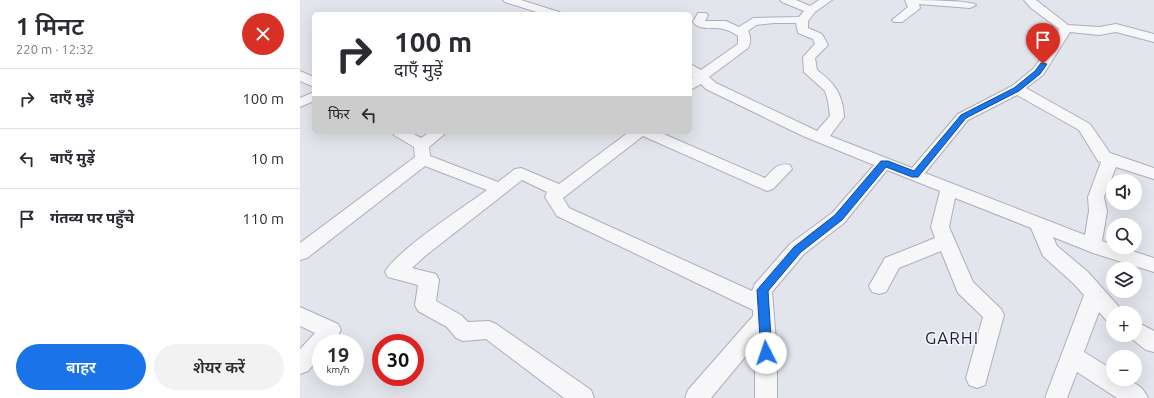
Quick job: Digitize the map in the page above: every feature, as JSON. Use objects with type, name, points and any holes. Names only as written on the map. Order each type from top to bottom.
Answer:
[{"type":"street","points":[[509,0],[549,12]]},
{"type":"street","points":[[786,0],[811,10]]},
{"type":"street","points":[[820,138],[837,117],[836,98],[826,83],[812,72],[809,57],[822,45],[818,37],[802,30],[802,20],[811,10],[826,0]]},
{"type":"street","points":[[898,20],[914,8],[911,0],[970,5]]},
{"type":"street","points":[[1030,0],[1035,6],[1065,28],[1099,31],[1116,28],[1154,38]]},
{"type":"street","points":[[693,77],[744,45],[744,34],[726,25],[704,25],[698,22],[702,15]]},
{"type":"street","points":[[740,32],[753,22],[802,20]]},
{"type":"street","points":[[1141,35],[1154,25]]},
{"type":"street","points":[[915,175],[964,116],[1017,89],[1038,72],[1062,37],[1065,28]]},
{"type":"street","points":[[300,75],[312,81]]},
{"type":"street","points":[[693,77],[820,138],[1092,245],[1154,265]]},
{"type":"street","points":[[1017,89],[1085,127],[1104,158],[1154,174]]},
{"type":"street","points":[[300,103],[312,97]]},
{"type":"street","points":[[401,134],[422,152],[500,189]]},
{"type":"street","points":[[300,253],[422,152],[438,134]]},
{"type":"street","points":[[636,134],[553,197],[563,212],[764,313]]},
{"type":"street","points":[[651,134],[767,185],[784,169]]},
{"type":"street","points":[[1092,245],[1098,211],[1096,197],[1110,160]]},
{"type":"street","points":[[766,398],[766,353],[762,290],[798,249],[838,218],[884,163]]},
{"type":"street","points":[[559,192],[522,173],[418,251],[395,272],[429,280],[425,305],[454,321],[463,332],[489,330],[584,398]]},
{"type":"street","points":[[949,189],[940,227],[964,287],[994,315],[977,378]]},
{"type":"street","points":[[1038,224],[1050,251],[1081,278],[1106,306]]},
{"type":"street","points":[[879,286],[892,263],[946,241]]},
{"type":"street","points":[[1056,398],[1095,294]]},
{"type":"street","points":[[696,398],[764,313]]},
{"type":"street","points":[[300,316],[331,330],[300,364]]},
{"type":"street","points":[[1142,335],[1154,343]]},
{"type":"street","points":[[1071,356],[1137,398]]},
{"type":"district","name":"GARHI","points":[[952,337]]},
{"type":"route","points":[[766,353],[762,290],[798,249],[838,218],[884,163],[915,175],[964,116],[1017,89],[1038,72],[1043,64]]}]
